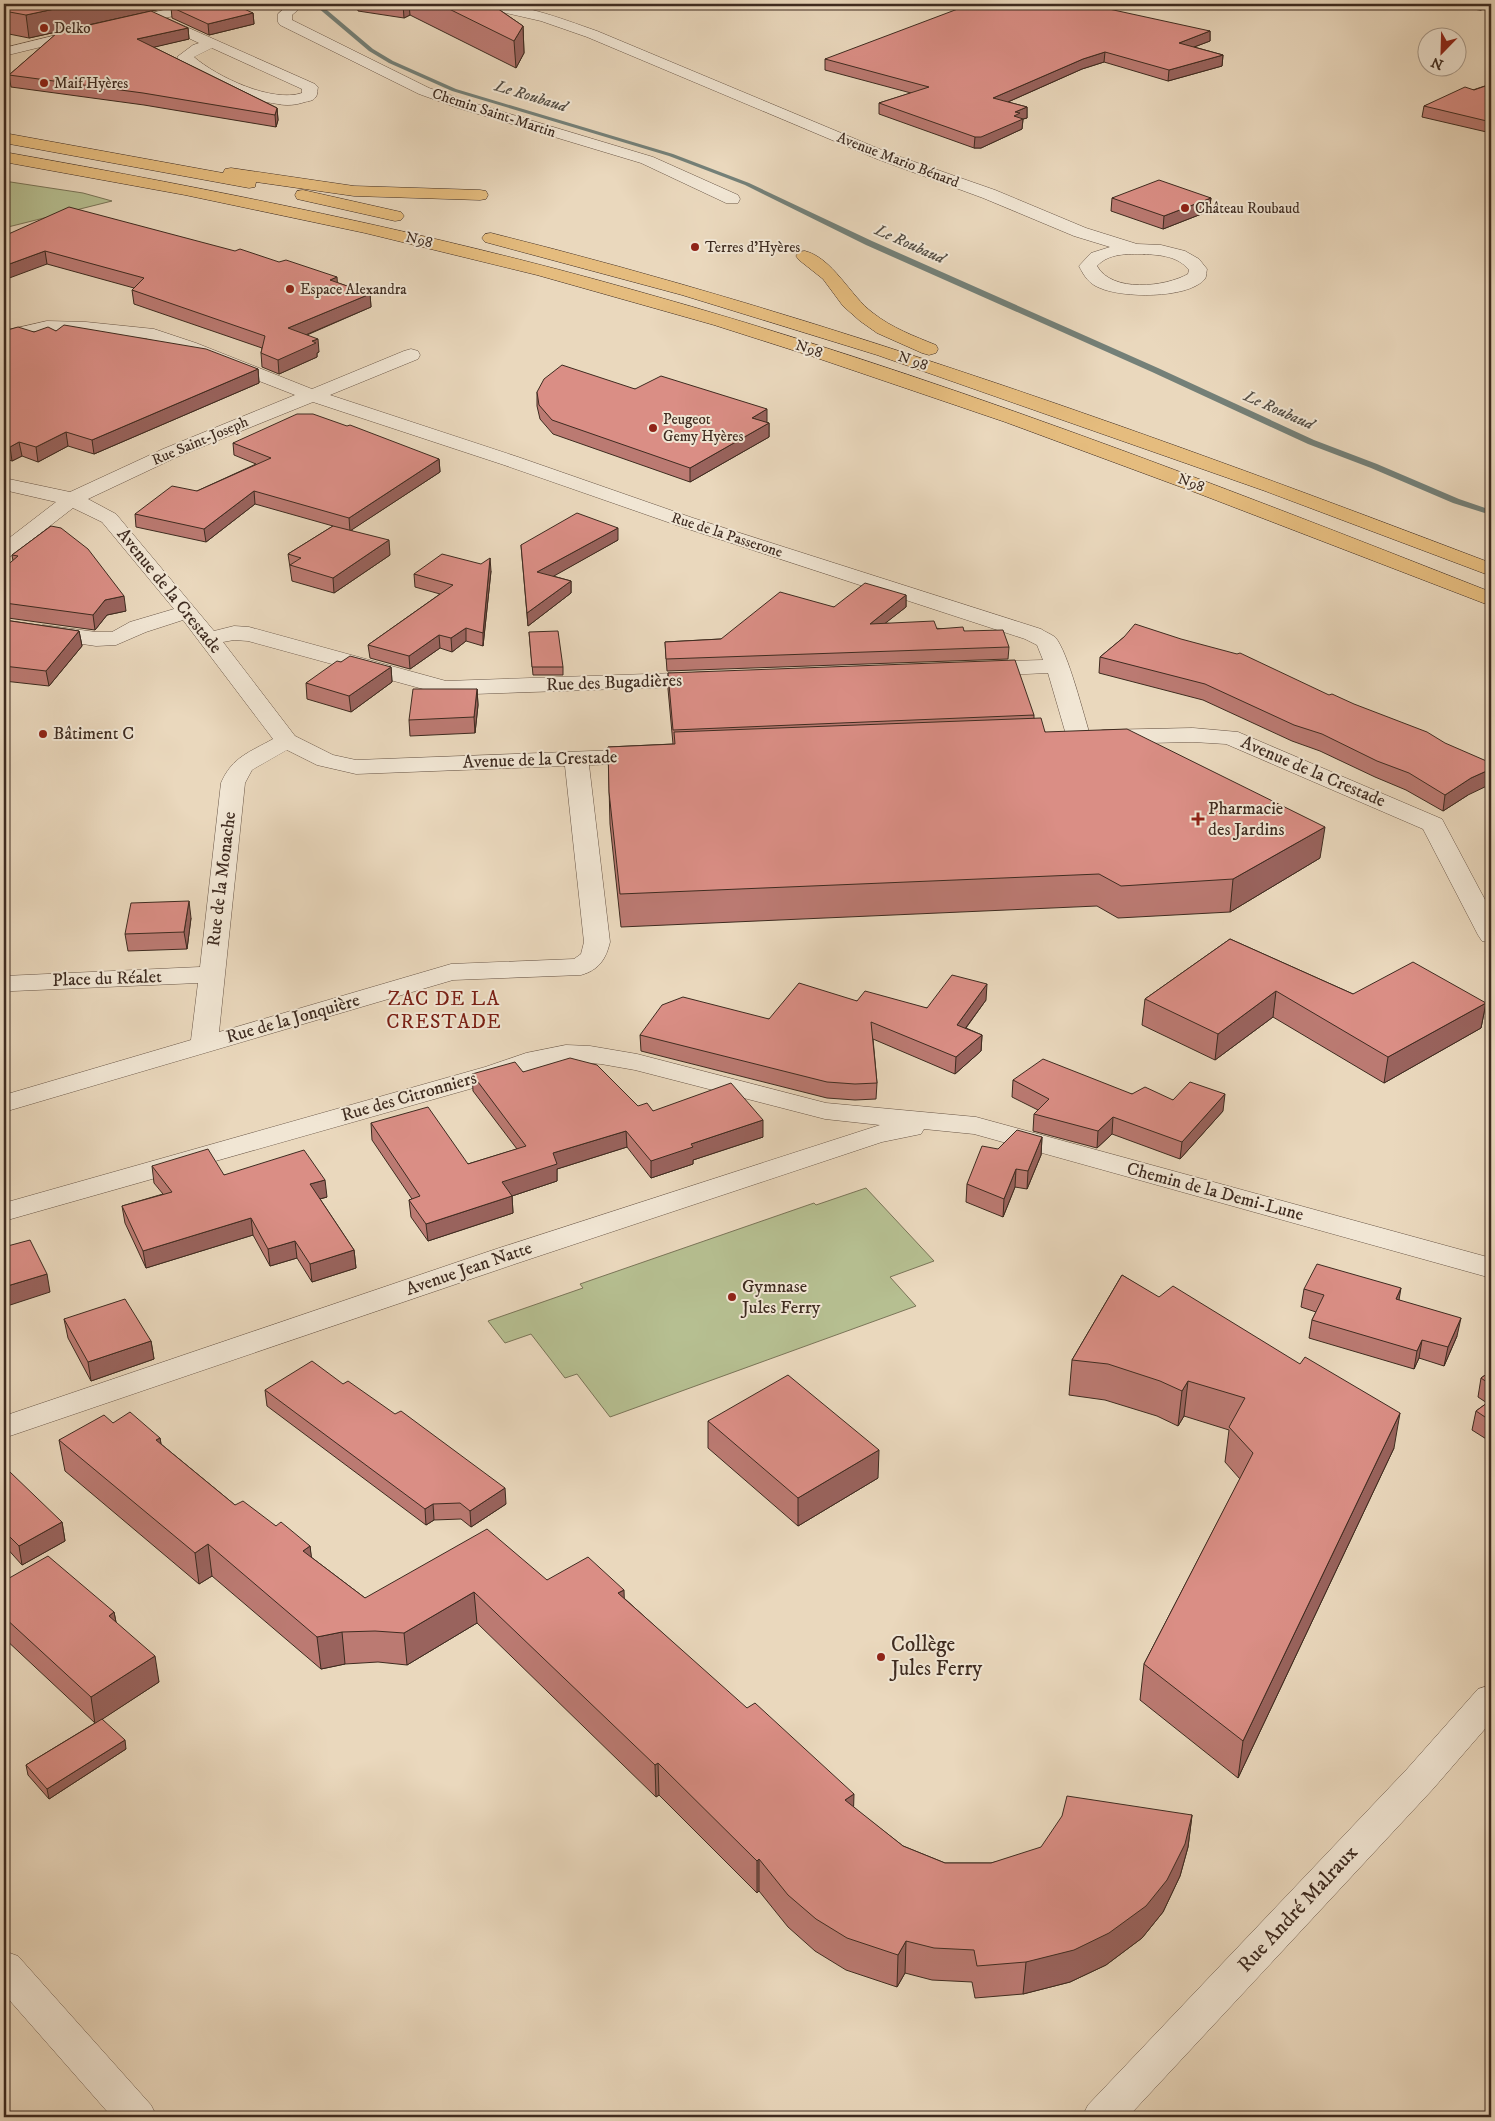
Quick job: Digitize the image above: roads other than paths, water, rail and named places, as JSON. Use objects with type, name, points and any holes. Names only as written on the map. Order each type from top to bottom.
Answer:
[{"type":"highway","points":[[4,138],[230,179],[414,220]]},
{"type":"highway","points":[[110,156],[202,167],[344,190],[384,193],[480,195]]},
{"type":"highway","name":"N98","points":[[4,157],[232,199],[414,239],[522,266],[716,320],[839,359],[1042,428],[1312,529],[1491,600]]},
{"type":"highway","name":"N 98","points":[[478,235],[551,253],[745,307],[871,346],[1270,486]]},
{"type":"highway","points":[[805,256],[829,275],[850,302],[884,329],[955,361],[1270,486],[1491,570]]},
{"type":"street","points":[[4,52],[209,4]]},
{"type":"street","name":"Chemin Saint-Martin","points":[[298,4],[285,14],[285,22],[424,91],[472,108],[647,160],[732,199]]},
{"type":"street","name":"Avenue Mario Bénard","points":[[485,4],[545,18],[605,39],[848,142],[989,194],[1080,232],[1136,249]]},
{"type":"street","points":[[154,16],[310,87],[309,96],[298,100],[278,100],[263,97],[222,80],[192,64],[185,56],[198,48],[213,43]]},
{"type":"street","points":[[1080,232],[1092,243],[1091,260],[1088,266],[1089,272],[1095,278],[1119,287],[1152,291],[1181,286],[1197,278],[1198,268],[1189,260],[1164,251],[1136,249],[1109,252],[1091,260]]},
{"type":"street","name":"Rue de la Passerone","points":[[4,337],[18,332],[47,328],[86,328],[147,333],[189,347],[311,396],[511,461],[686,522],[1033,634],[1046,641],[1058,666],[1079,738]]},
{"type":"street","name":"Rue Saint-Joseph","points":[[4,552],[72,499],[170,453],[411,355]]},
{"type":"street","name":"Avenue de la Crestade","points":[[4,484],[72,499],[109,518],[188,612],[287,741],[325,760],[356,767],[665,755]]},
{"type":"street","points":[[28,630],[96,639],[116,638],[138,627],[188,612]]},
{"type":"street","name":"Rue des Bugadières","points":[[208,639],[234,633],[249,634],[445,688],[722,679]]},
{"type":"street","points":[[959,670],[1058,666]]},
{"type":"street","name":"Avenue de la Crestade","points":[[1053,739],[1193,734],[1230,737],[1433,824],[1491,935]]},
{"type":"street","name":"Rue de la Monache","points":[[204,1045],[233,783],[238,771],[244,765],[287,741]]},
{"type":"street","name":"Rue de la Jonquière","points":[[4,1104],[451,972],[581,966],[593,957],[597,942],[576,758]]},
{"type":"street","name":"Place du Réalet","points":[[4,984],[212,974]]},
{"type":"street","name":"Rue des Citronniers","points":[[4,1212],[485,1076],[542,1056],[568,1053],[606,1056],[629,1061],[825,1111],[937,1123]]},
{"type":"street","name":"Chemin de la Demi-Lune","points":[[937,1123],[976,1126],[1491,1268]]},
{"type":"street","name":"Avenue Jean Natte","points":[[4,1427],[504,1257],[877,1134],[937,1123]]},
{"type":"street","name":"Rue André Malraux","points":[[1102,2117],[1420,1779],[1491,1698]]},
{"type":"street","points":[[4,1967],[137,2117]]},
{"type":"waterway","name":"Le Roubaud","points":[[319,6],[371,50],[391,62],[454,90],[671,155],[747,184],[869,243],[1155,370],[1311,442],[1374,466],[1456,501],[1491,513]]},
{"type":"railway","points":[[1447,4],[1491,11]]},
{"type":"place","name":"Delko","points":[[44,28]]},
{"type":"place","name":"Maif Hyères","points":[[44,83]]},
{"type":"place","name":"Château Roubaud","points":[[1185,208]]},
{"type":"place","name":"Terres d'Hyères","points":[[695,247]]},
{"type":"place","name":"Espace Alexandra","points":[[290,289]]},
{"type":"place","name":"Peugeot Gemy Hyères","points":[[653,428]]},
{"type":"place","name":"Bâtiment C","points":[[43,734]]},
{"type":"place","name":"Pharmacie des Jardins","points":[[1198,819]]},
{"type":"place","name":"Gymnase Jules Ferry","points":[[732,1297]]},
{"type":"place","name":"Collège Jules Ferry","points":[[881,1657]]},
{"type":"district","name":"ZAC DE LA CRESTADE","points":[[444,1010]]}]
